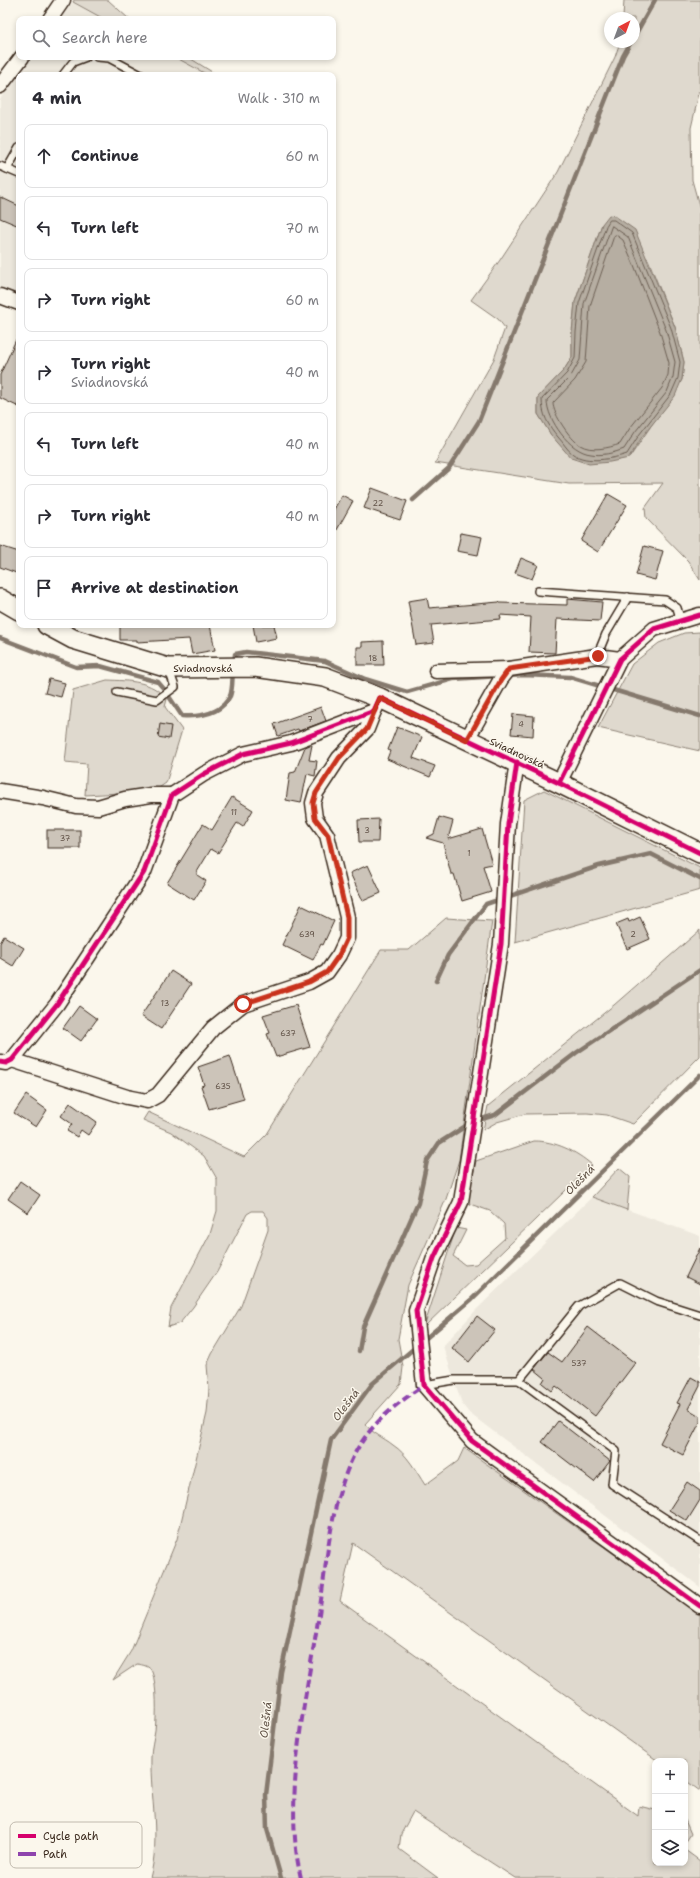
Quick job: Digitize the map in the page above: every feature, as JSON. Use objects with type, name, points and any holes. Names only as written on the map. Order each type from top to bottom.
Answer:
[{"type":"street","points":[[52,16],[64,0]]},
{"type":"street","points":[[0,86],[20,60]]},
{"type":"street","points":[[0,296],[16,302]]},
{"type":"street","points":[[0,599],[16,608]]},
{"type":"street","points":[[559,782],[620,659],[654,629],[700,615]]},
{"type":"street","name":"Sviadnovská","points":[[53,628],[73,639],[168,668],[255,667],[325,677],[377,704],[467,740],[559,782],[700,853]]},
{"type":"street","points":[[436,671],[505,674],[598,656],[620,659]]},
{"type":"street","points":[[467,740],[505,674]]},
{"type":"street","points":[[172,795],[144,872],[57,1004],[4,1064],[147,1101],[158,1095],[213,1028],[243,1004],[309,982],[327,972],[339,955],[347,938],[347,917],[328,835],[315,818],[313,803],[316,793],[339,758],[367,729],[377,704]]},
{"type":"street","points":[[0,790],[76,806],[98,807],[125,799],[151,795],[172,795],[204,774],[243,754],[291,743],[377,704]]},
{"type":"street","points":[[516,762],[508,824],[501,944],[461,1202],[434,1258],[416,1312],[424,1385],[472,1441],[700,1606]]},
{"type":"lane","points":[[65,72],[73,62],[78,60]]},
{"type":"lane","points":[[113,60],[135,72]]},
{"type":"lane","points":[[16,152],[4,168],[16,173]]},
{"type":"lane","points":[[538,591],[665,600],[678,608],[682,621]]},
{"type":"lane","points":[[598,656],[606,634],[628,597]]},
{"type":"lane","points":[[117,692],[157,700],[174,687],[168,668]]},
{"type":"lane","points":[[519,1380],[579,1306],[620,1283],[656,1301],[700,1315]]},
{"type":"lane","points":[[424,1385],[454,1380],[519,1380],[616,1451],[612,1484],[700,1541]]},
{"type":"shaded area","points":[[74,0],[108,0],[126,16],[99,16],[73,2]]},
{"type":"shaded area","points":[[624,0],[700,0],[700,89],[691,128],[692,180],[700,209],[700,580],[688,561],[646,518],[645,508],[663,483],[569,484],[435,463],[494,359],[505,328],[498,319],[471,300],[500,260],[558,172],[615,57],[618,48],[640,48],[640,12],[623,12]],"holes":[[[602,224],[648,259],[675,327],[684,362],[682,380],[630,457],[551,435],[538,414],[538,397],[564,370],[572,357],[572,332],[575,302]]]},
{"type":"shaded area","points":[[73,2],[99,16],[62,16]]},
{"type":"shaded area","points":[[30,60],[180,60],[202,72],[21,72]]},
{"type":"shaded area","points":[[180,60],[193,60],[212,72],[202,72]]},
{"type":"shaded area","points":[[16,78],[16,296],[0,291],[0,99]]},
{"type":"shaded area","points":[[700,632],[700,751],[598,728],[632,664],[659,643],[684,633]]},
{"type":"shaded area","points":[[107,680],[131,681],[154,688],[167,699],[165,707],[182,730],[166,783],[154,791],[85,795],[87,764],[65,762],[73,690]]},
{"type":"shaded area","points":[[544,790],[700,868],[700,890],[515,942],[524,800]]},
{"type":"shaded area","points":[[446,918],[492,921],[459,1160],[446,1199],[408,1285],[398,1339],[403,1367],[401,1384],[365,1424],[403,1453],[425,1485],[458,1461],[464,1448],[700,1615],[700,1791],[688,1782],[688,1758],[654,1758],[353,1543],[340,1601],[638,1816],[639,1806],[652,1809],[652,1866],[688,1866],[688,1852],[700,1861],[700,1878],[515,1878],[413,1812],[401,1834],[399,1849],[438,1878],[150,1878],[155,1848],[151,1772],[151,1757],[156,1717],[156,1692],[154,1677],[150,1668],[137,1664],[113,1680],[131,1651],[177,1539],[207,1413],[209,1389],[207,1365],[241,1306],[268,1230],[268,1218],[263,1211],[252,1211],[247,1214],[217,1272],[193,1307],[180,1323],[168,1327],[171,1308],[210,1234],[217,1211],[217,1179],[204,1156],[171,1132],[143,1120],[148,1112],[244,1157],[267,1134],[381,950],[409,950]]},
{"type":"shaded area","points":[[700,930],[700,1056],[633,1124],[607,1115],[587,1113],[525,1114],[497,1122],[483,1130],[488,1106],[614,1005]]},
{"type":"shaded area","points":[[534,1141],[542,1141],[565,1148],[579,1155],[592,1165],[424,1327],[456,1228],[466,1230],[453,1256],[465,1265],[476,1264],[505,1238],[504,1224],[490,1211],[467,1203],[476,1161]]},
{"type":"shaded area","points":[[619,1168],[630,1177],[627,1210],[592,1197]]},
{"type":"shaded area","points":[[592,1197],[700,1236],[700,1587],[469,1413],[462,1404],[443,1346],[476,1310]]},
{"type":"shaded area","points":[[688,1827],[691,1834],[688,1838]]},
{"type":"water","points":[[609,215],[615,216],[635,230],[675,327],[684,362],[682,379],[675,396],[642,437],[629,458],[589,464],[571,458],[551,435],[538,414],[538,397],[564,370],[572,357],[572,332],[575,302],[602,224]]},
{"type":"building","points":[[0,197],[16,205],[16,225],[0,218]]},
{"type":"building","points":[[16,340],[16,406],[0,398],[0,375]]},
{"type":"building","points":[[372,488],[407,501],[400,520],[364,508]]},
{"type":"building","points":[[608,494],[627,505],[598,552],[581,541]]},
{"type":"building","points":[[342,495],[353,501],[336,532],[336,506]]},
{"type":"building","points":[[461,533],[482,537],[478,555],[457,551]]},
{"type":"building","points":[[0,546],[16,551],[16,573],[0,567]]},
{"type":"building","points":[[644,546],[663,551],[655,580],[636,575]]},
{"type":"building","points":[[521,558],[538,565],[532,579],[515,573]]},
{"type":"building","points":[[427,598],[429,608],[499,602],[567,605],[567,599],[602,602],[600,621],[557,619],[555,653],[529,652],[531,617],[500,615],[501,619],[431,625],[434,643],[416,645],[408,601]]},
{"type":"building","points":[[120,628],[211,628],[215,650],[192,654],[189,639],[137,642],[137,640],[120,640]]},
{"type":"building","points":[[254,628],[275,628],[277,638],[256,642]]},
{"type":"building","points":[[383,641],[384,665],[357,665],[357,647],[362,647],[362,642]]},
{"type":"building","points":[[49,679],[65,683],[61,697],[45,693]]},
{"type":"building","points":[[321,707],[326,721],[299,731],[298,729],[278,736],[274,724]]},
{"type":"building","points":[[513,714],[534,716],[533,736],[511,734]]},
{"type":"building","points":[[160,724],[171,726],[169,739],[158,737]]},
{"type":"building","points":[[397,727],[422,737],[413,758],[435,766],[430,777],[387,759],[390,751],[388,750]]},
{"type":"building","points":[[312,745],[309,760],[317,761],[315,776],[307,774],[301,803],[286,800],[290,773],[295,772],[305,747]]},
{"type":"building","points":[[232,797],[253,810],[243,827],[237,823],[218,853],[211,849],[197,872],[197,875],[206,881],[194,900],[167,883],[203,824],[212,830]]},
{"type":"building","points":[[439,817],[453,821],[448,839],[482,829],[492,864],[483,866],[491,892],[462,901],[454,874],[451,874],[443,843],[426,838],[434,834]]},
{"type":"building","points":[[379,819],[378,842],[359,842],[358,820]]},
{"type":"building","points":[[47,830],[80,830],[80,848],[47,848]]},
{"type":"building","points":[[368,865],[381,893],[363,901],[350,873]]},
{"type":"building","points":[[301,905],[334,921],[323,945],[321,944],[313,960],[282,945]]},
{"type":"building","points":[[640,917],[650,939],[627,949],[616,924],[628,919],[629,922]]},
{"type":"building","points":[[4,936],[24,948],[13,966],[0,958],[0,943]]},
{"type":"building","points":[[171,971],[191,984],[161,1029],[141,1016]]},
{"type":"building","points":[[296,1005],[310,1047],[276,1057],[267,1034],[270,1033],[263,1015]]},
{"type":"building","points":[[79,1006],[97,1019],[81,1041],[63,1028]]},
{"type":"building","points":[[230,1056],[244,1099],[209,1109],[201,1086],[204,1085],[198,1067]]},
{"type":"building","points":[[26,1095],[47,1110],[36,1127],[14,1113]]},
{"type":"building","points":[[70,1103],[97,1122],[88,1135],[81,1130],[77,1137],[67,1131],[72,1124],[61,1116]]},
{"type":"building","points":[[20,1181],[40,1195],[28,1213],[8,1199]]},
{"type":"building","points":[[700,1248],[700,1284],[686,1277]]},
{"type":"building","points":[[477,1316],[495,1330],[469,1362],[452,1348]]},
{"type":"building","points":[[588,1327],[635,1363],[595,1416],[556,1386],[552,1391],[542,1383],[545,1378],[534,1369],[548,1352],[562,1362]]},
{"type":"building","points":[[691,1377],[700,1382],[700,1386],[688,1409],[700,1416],[700,1422],[683,1455],[660,1443],[680,1404],[677,1403]]},
{"type":"building","points":[[558,1421],[610,1461],[594,1482],[542,1442]]},
{"type":"building","points":[[687,1482],[700,1491],[700,1500],[687,1521],[669,1510]]},
{"type":"waterway","points":[[640,26],[655,0]]},
{"type":"waterway","points":[[413,500],[449,468],[479,421],[623,56],[628,48]]},
{"type":"waterway","points":[[0,638],[76,667],[100,666],[158,682],[182,716],[203,715],[216,711],[221,707],[230,696],[233,671]]},
{"type":"waterway","points":[[234,664],[235,654],[246,652],[325,661],[365,679],[407,692],[453,679],[500,676]]},
{"type":"waterway","points":[[509,676],[524,675],[570,677],[700,716]]},
{"type":"waterway","points":[[436,981],[448,955],[486,904],[599,866],[651,854],[700,879]]},
{"type":"waterway","points":[[359,1351],[363,1327],[418,1203],[427,1161],[439,1143],[472,1122],[495,1115],[576,1053],[700,970]]},
{"type":"waterway","name":"Olešná","points":[[281,1878],[267,1829],[266,1795],[281,1672],[331,1440],[372,1384],[472,1299],[700,1075]]},
{"type":"marked path","points":[[301,1878],[296,1847],[294,1815],[298,1746],[334,1512],[346,1473],[360,1444],[384,1416],[424,1385]]},
{"type":"cycle path","points":[[559,783],[620,659],[654,629],[700,615]]},
{"type":"cycle path","points":[[0,1062],[6,1063],[12,1060],[57,1004],[144,872],[172,795],[204,774],[243,754],[291,743],[374,711],[380,698],[559,783],[700,853]]},
{"type":"cycle path","points":[[517,762],[508,824],[501,944],[461,1202],[434,1258],[416,1311],[424,1385],[472,1441],[700,1606]]},
{"type":"route","points":[[243,1004],[309,982],[327,972],[333,966],[347,938],[347,917],[328,835],[315,818],[313,803],[316,793],[339,758],[367,729],[380,698],[467,740],[505,673],[509,669],[598,656]]}]
